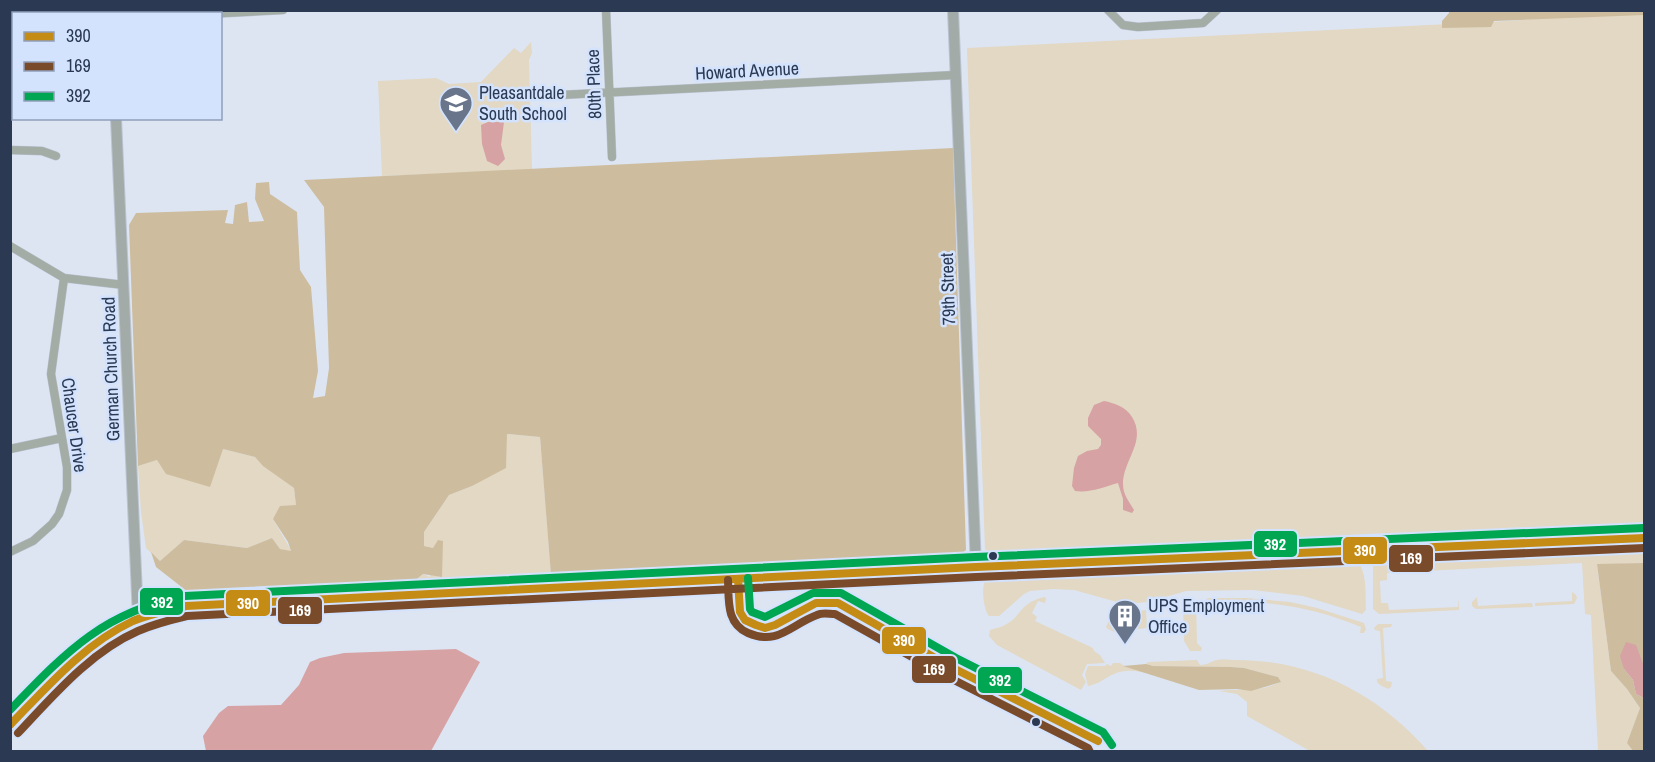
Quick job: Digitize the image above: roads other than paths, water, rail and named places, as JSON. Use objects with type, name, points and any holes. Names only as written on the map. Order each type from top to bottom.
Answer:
[{"type":"main road","name":"79th Street","points":[[953,10],[976,567]]},
{"type":"main road","name":"German Church Road","points":[[116,120],[138,618]]},
{"type":"main road","points":[[10,726],[88,649],[110,633],[138,618],[164,609],[209,604],[976,567],[1644,538]]},
{"type":"street","points":[[222,13],[283,10]]},
{"type":"street","name":"80th Place","points":[[606,10],[612,157]]},
{"type":"street","points":[[1108,10],[1123,25],[1138,27],[1203,23],[1217,10]]},
{"type":"street","name":"Howard Avenue","points":[[540,96],[955,75]]},
{"type":"street","points":[[10,150],[42,151],[56,156]]},
{"type":"street","points":[[10,246],[64,278],[124,285]]},
{"type":"street","name":"Chaucer Drive","points":[[10,552],[22,548],[45,532],[59,514],[67,490],[68,477],[51,374],[64,278]]},
{"type":"street","points":[[10,449],[62,438]]},
{"type":"place","name":"Pleasantdale South School","points":[[456,132]]},
{"type":"place","name":"UPS Employment Office","points":[[1125,645]]}]
